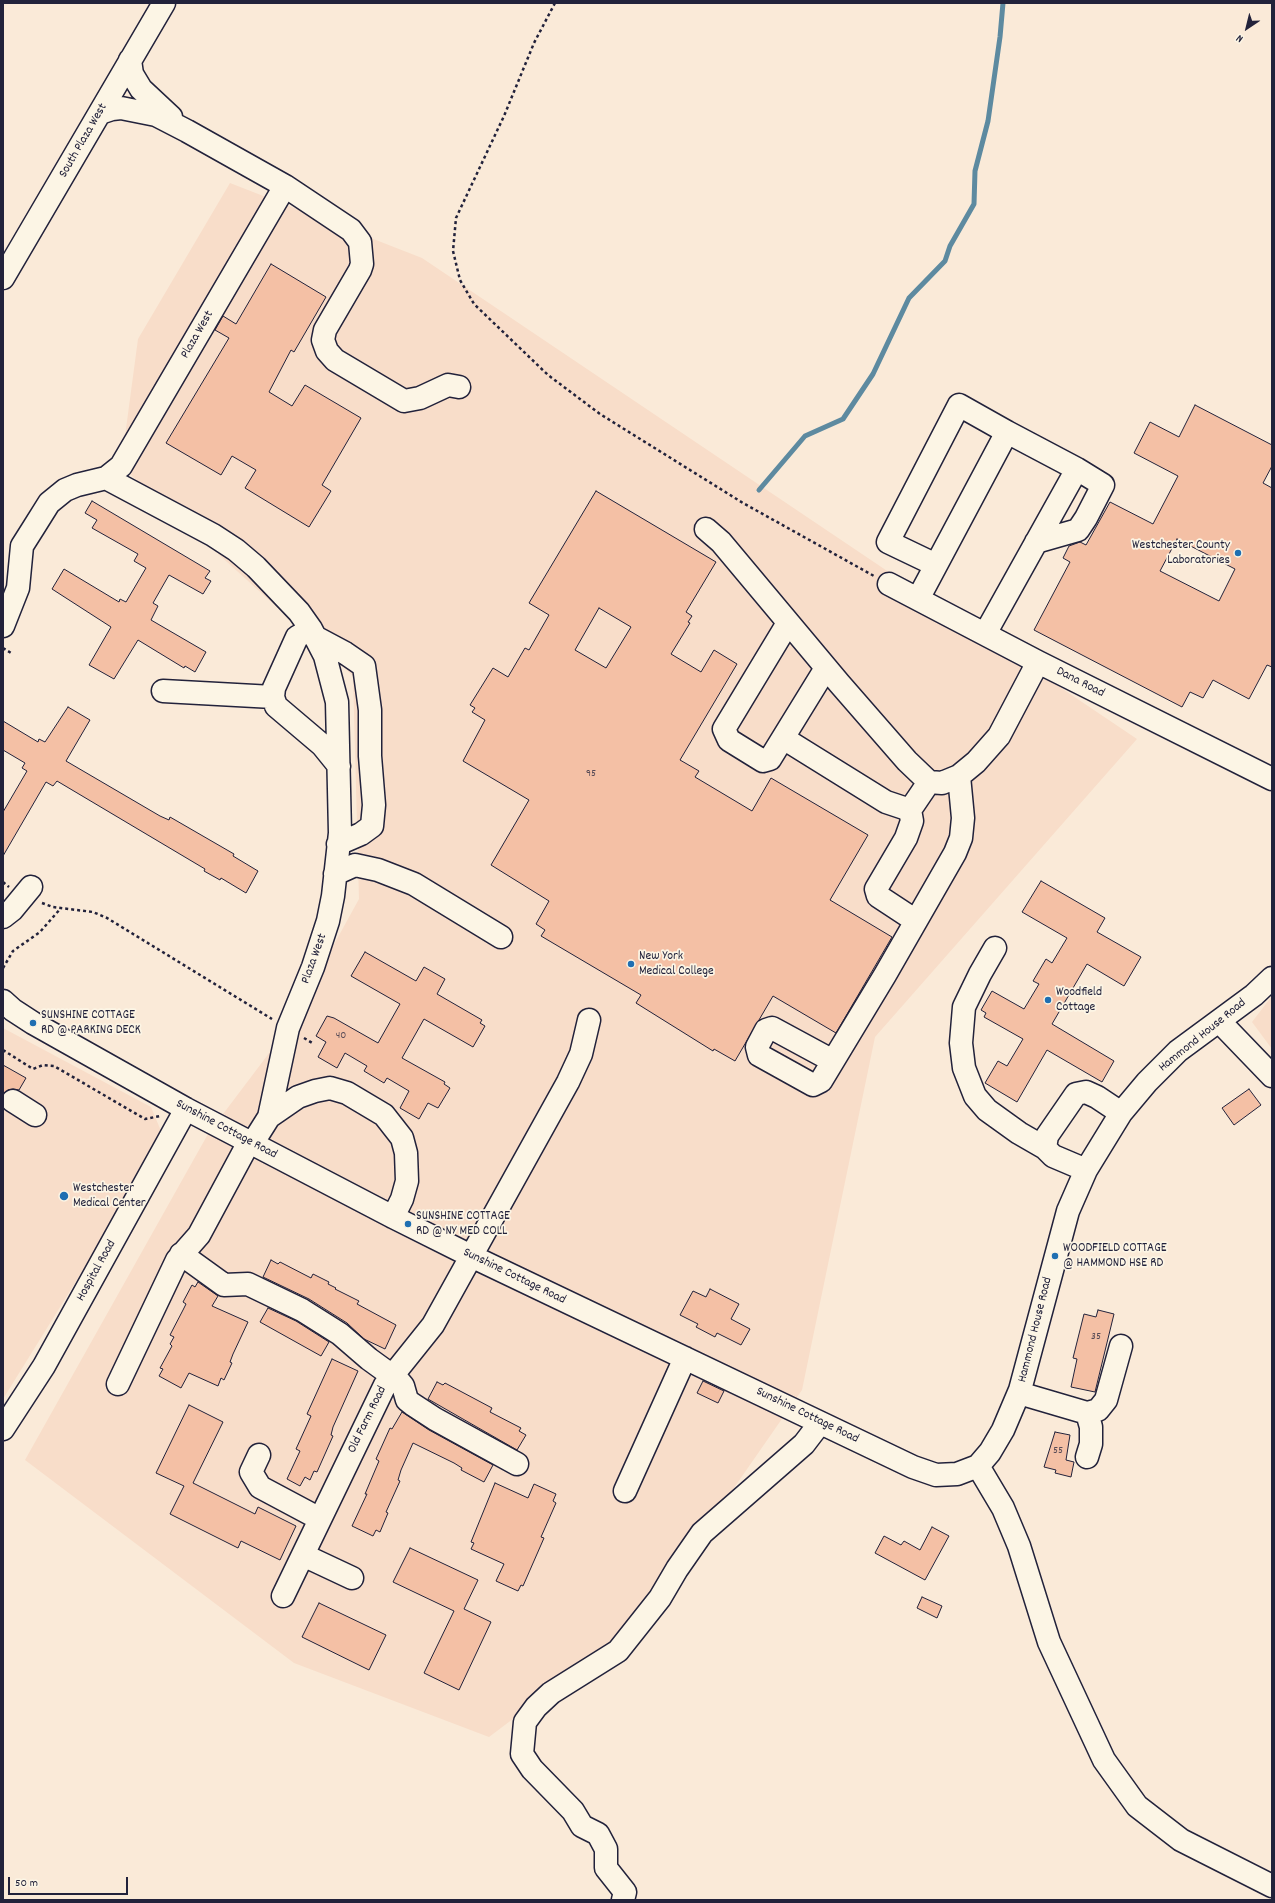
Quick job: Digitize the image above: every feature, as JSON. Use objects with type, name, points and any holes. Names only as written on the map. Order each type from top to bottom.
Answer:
[{"type":"street","name":"South Plaza West","points":[[3,278],[164,3]]},
{"type":"street","points":[[130,60],[132,74],[141,89],[187,130]]},
{"type":"street","points":[[100,113],[112,109],[122,108],[156,115],[187,130],[284,186],[351,230],[357,236],[362,249],[360,270],[325,330],[323,340],[327,351],[335,360],[404,401],[420,398],[448,385],[459,387]]},
{"type":"street","name":"Plaza West","points":[[3,626],[18,588],[22,546],[50,503],[65,490],[77,485],[106,478],[121,466],[284,186]]},
{"type":"street","points":[[936,564],[888,542],[959,405],[1077,469],[1103,485],[1078,530],[1036,542]]},
{"type":"street","points":[[918,599],[1007,432]]},
{"type":"street","points":[[985,634],[1077,469]]},
{"type":"street","name":"Plaza West","points":[[106,478],[184,519],[236,550],[274,585],[299,612],[313,633],[325,656],[337,702],[339,766],[338,844],[328,921],[313,967],[288,1028],[269,1117],[250,1143],[198,1236],[181,1254],[118,1384]]},
{"type":"street","points":[[706,529],[721,542],[826,668],[907,761],[929,782],[942,783],[959,776],[976,762],[999,736],[1038,662]]},
{"type":"street","name":"Dana Road","points":[[888,584],[1038,662],[1272,779]]},
{"type":"street","points":[[788,622],[724,730],[729,740],[763,761],[770,759],[826,668]]},
{"type":"street","points":[[338,844],[361,834],[372,826],[374,805],[370,756],[370,710],[364,666],[313,633],[297,637],[274,688],[276,706],[322,745],[339,766]]},
{"type":"street","points":[[163,691],[274,698]]},
{"type":"street","points":[[783,738],[886,802],[910,810]]},
{"type":"street","points":[[833,1061],[956,852],[961,838],[963,818],[959,776]]},
{"type":"street","points":[[916,921],[878,896],[876,889],[906,838],[912,821],[910,810],[929,782]]},
{"type":"street","points":[[335,874],[355,865],[378,870],[414,884],[501,937]]},
{"type":"street","points":[[3,917],[28,892]]},
{"type":"street","points":[[995,948],[964,1007],[961,1043],[964,1068],[975,1096],[988,1110],[1019,1133],[1045,1148],[1053,1156],[1086,1170]]},
{"type":"street","name":"Hammond House Road","points":[[978,1466],[990,1452],[1003,1430],[1019,1393],[1034,1344],[1054,1256],[1066,1218],[1086,1170],[1121,1113],[1147,1082],[1173,1056],[1254,995],[1272,978]]},
{"type":"street","name":"Sunshine Cottage Road","points":[[3,1001],[13,1010],[33,1023],[182,1116],[250,1143],[471,1256],[820,1423],[913,1467],[936,1475],[957,1474],[978,1466]]},
{"type":"street","name":"Old Farm Road","points":[[284,1596],[385,1385],[433,1325],[568,1082],[581,1054],[589,1020]]},
{"type":"street","points":[[1218,1021],[1272,1076]]},
{"type":"street","points":[[269,1117],[298,1097],[330,1088],[347,1093],[384,1115],[402,1138],[406,1153],[407,1181],[402,1199],[393,1217]]},
{"type":"street","points":[[1045,1148],[1047,1136],[1076,1094],[1086,1092],[1097,1097],[1121,1113]]},
{"type":"street","points":[[13,1102],[35,1115]]},
{"type":"street","name":"Hospital Road","points":[[3,1429],[44,1366],[182,1116]]},
{"type":"street","points":[[181,1254],[224,1285],[248,1284],[302,1310],[340,1334],[402,1384],[407,1400],[412,1404],[435,1419],[517,1464]]},
{"type":"street","points":[[1019,1393],[1087,1413],[1098,1410],[1106,1400],[1121,1346]]},
{"type":"street","points":[[625,1491],[685,1358]]},
{"type":"street","points":[[1087,1413],[1091,1427],[1091,1444],[1087,1457]]},
{"type":"street","points":[[623,1900],[625,1892],[606,1868],[606,1849],[598,1834],[582,1826],[573,1811],[532,1769],[522,1754],[525,1722],[536,1707],[551,1693],[618,1651],[660,1598],[677,1569],[702,1533],[804,1444],[820,1423]]},
{"type":"street","points":[[259,1455],[251,1472],[260,1487],[320,1519]]},
{"type":"street","points":[[978,1466],[1003,1508],[1019,1546],[1049,1642],[1104,1760],[1137,1806],[1181,1840],[1272,1886]]},
{"type":"street","points":[[303,1555],[352,1578]]},
{"type":"path","points":[[555,3],[534,43],[504,116],[456,218],[453,251],[460,280],[474,304],[548,375],[600,414],[743,503],[817,546],[888,584]]},
{"type":"path","points":[[3,648],[11,653]]},
{"type":"path","points":[[3,882],[61,908],[93,912],[107,918],[314,1044]]},
{"type":"path","points":[[3,968],[13,951],[40,932],[61,908]]},
{"type":"path","points":[[3,1050],[33,1069],[43,1065],[54,1066],[145,1119],[160,1115],[182,1116]]},
{"type":"shaded area","name":"New York Medical College","points":[[230,183],[422,258],[1137,739],[875,1037],[802,1390],[640,1623],[489,1737],[294,1663],[25,1460],[208,1134],[288,1028],[359,899],[353,676],[121,466],[138,339]]},
{"type":"shaded area","points":[[1272,996],[1272,1049],[1252,1022]]},
{"type":"shaded area","name":"Westchester Medical Center","points":[[3,1028],[151,1107],[161,1131],[88,1262],[3,1399]]},
{"type":"building","points":[[271,264],[326,297],[294,352],[291,350],[269,392],[292,406],[305,385],[361,418],[322,485],[331,491],[309,527],[245,488],[256,470],[232,456],[221,475],[166,443],[229,338],[215,330],[223,316],[236,324]]},
{"type":"building","name":"Westchester County Laboratories","points":[[1195,405],[1272,445],[1272,466],[1263,483],[1272,488],[1272,667],[1267,665],[1249,699],[1213,680],[1203,698],[1190,692],[1182,707],[1034,630],[1070,562],[1063,558],[1069,546],[1080,542],[1086,545],[1110,502],[1153,524],[1178,476],[1134,453],[1150,422],[1179,437]],"holes":[[[1177,539],[1235,569],[1219,601],[1160,571]]]},
{"type":"building","points":[[596,491],[716,562],[686,612],[692,616],[688,622],[690,623],[671,654],[701,672],[714,650],[737,664],[680,760],[699,771],[695,777],[752,811],[771,778],[868,835],[830,900],[892,937],[836,1033],[773,996],[735,1061],[714,1049],[713,1051],[636,1003],[641,995],[541,936],[545,930],[536,924],[549,901],[491,865],[529,800],[463,761],[485,720],[472,712],[475,708],[470,705],[493,668],[508,677],[525,648],[529,650],[549,615],[529,603]],"holes":[[[599,608],[631,627],[606,668],[575,650]]]},
{"type":"building","points":[[92,501],[210,571],[205,578],[211,581],[203,594],[169,575],[153,603],[158,606],[151,620],[206,652],[195,672],[185,666],[184,668],[138,640],[114,679],[89,665],[111,627],[52,589],[64,569],[119,602],[120,599],[126,602],[146,568],[134,561],[138,554],[92,528],[97,520],[85,513]]},
{"type":"building","points":[[68,707],[90,720],[66,761],[160,816],[169,820],[170,817],[234,854],[233,856],[258,871],[246,893],[221,878],[220,880],[204,871],[205,869],[57,781],[53,786],[46,782],[3,856],[3,812],[27,771],[22,768],[25,763],[3,750],[3,721],[38,742],[39,739],[45,742]]},
{"type":"building","name":"Woodfield Cottage","points":[[1041,881],[1105,918],[1097,932],[1141,957],[1124,986],[1087,964],[1052,1024],[1114,1061],[1102,1082],[1047,1050],[1017,1102],[985,1083],[998,1061],[1007,1066],[1023,1039],[984,1017],[986,1013],[981,1010],[992,991],[1024,1009],[1039,984],[1033,981],[1046,959],[1052,963],[1067,938],[1022,912]]},
{"type":"building","points":[[365,952],[416,981],[424,967],[445,979],[437,994],[482,1020],[480,1023],[485,1026],[473,1047],[424,1019],[402,1058],[445,1082],[444,1084],[450,1088],[438,1108],[428,1103],[419,1119],[400,1108],[409,1091],[387,1078],[384,1083],[364,1071],[367,1066],[345,1053],[337,1068],[318,1057],[326,1042],[316,1036],[327,1016],[334,1018],[378,1043],[400,1004],[351,976]]},
{"type":"building","points":[[3,1065],[26,1078],[19,1090],[8,1090],[3,1094]]},
{"type":"building","points":[[1249,1089],[1261,1105],[1234,1125],[1222,1108]]},
{"type":"building","points":[[271,1260],[278,1264],[280,1262],[311,1278],[313,1274],[329,1282],[328,1284],[336,1288],[335,1289],[359,1301],[357,1304],[396,1325],[385,1349],[364,1339],[347,1323],[309,1299],[263,1277]]},
{"type":"building","points":[[198,1282],[218,1296],[212,1306],[248,1322],[233,1354],[230,1362],[232,1363],[224,1380],[221,1378],[218,1386],[189,1373],[181,1388],[159,1376],[163,1369],[160,1368],[172,1346],[170,1344],[174,1337],[170,1335],[186,1304],[183,1302],[192,1285],[195,1287]]},
{"type":"building","points":[[710,1289],[739,1304],[731,1319],[750,1329],[741,1345],[717,1333],[715,1337],[696,1327],[698,1324],[680,1315],[693,1291],[706,1297]]},
{"type":"building","points":[[268,1308],[296,1321],[329,1342],[321,1356],[260,1322]]},
{"type":"building","points":[[1098,1310],[1114,1314],[1095,1392],[1071,1387],[1077,1359],[1073,1358],[1084,1314],[1096,1317]]},
{"type":"building","points":[[332,1359],[358,1371],[333,1427],[331,1435],[333,1436],[317,1472],[314,1471],[310,1480],[305,1477],[300,1486],[287,1479],[300,1451],[296,1449],[311,1416],[307,1414]]},
{"type":"building","points":[[703,1381],[724,1391],[718,1403],[697,1393]]},
{"type":"building","points":[[437,1382],[443,1385],[445,1383],[492,1408],[490,1412],[521,1428],[519,1431],[526,1435],[517,1450],[428,1399]]},
{"type":"building","points":[[189,1405],[223,1422],[193,1483],[255,1514],[258,1507],[296,1526],[280,1560],[241,1541],[238,1548],[170,1514],[184,1486],[156,1473]]},
{"type":"building","points":[[402,1412],[429,1430],[493,1465],[484,1482],[461,1470],[462,1468],[454,1463],[413,1443],[401,1470],[398,1480],[400,1481],[386,1512],[388,1513],[380,1532],[376,1530],[373,1536],[352,1526],[367,1494],[365,1494],[379,1461],[376,1459],[390,1428],[392,1429]]},
{"type":"building","points":[[1055,1432],[1070,1435],[1066,1460],[1074,1462],[1071,1477],[1055,1473],[1056,1470],[1044,1467]]},
{"type":"building","points":[[495,1483],[528,1498],[534,1484],[556,1494],[553,1501],[556,1503],[541,1537],[544,1538],[523,1586],[521,1585],[518,1591],[496,1581],[504,1564],[471,1549],[474,1543],[471,1542]]},
{"type":"building","points":[[932,1527],[949,1536],[925,1580],[875,1553],[884,1536],[901,1545],[904,1541],[920,1550]]},
{"type":"building","points":[[410,1548],[478,1580],[464,1609],[491,1622],[459,1690],[424,1673],[454,1611],[393,1582]]},
{"type":"building","points":[[922,1597],[942,1606],[937,1618],[917,1608]]},
{"type":"building","points":[[319,1603],[386,1635],[369,1670],[302,1637]]},
{"type":"waterway","points":[[759,490],[805,436],[843,419],[873,374],[909,298],[945,261],[950,246],[974,204],[975,171],[988,121],[1000,37],[1003,3]]},
{"type":"place","name":"Westchester County Laboratories","points":[[1238,553]]},
{"type":"place","name":"New York Medical College","points":[[631,964]]},
{"type":"place","name":"Woodfield Cottage","points":[[1048,1000]]},
{"type":"place","name":"SUNSHINE COTTAGE RD @ PARKING DECK","points":[[33,1023]]},
{"type":"place","name":"Westchester Medical Center","points":[[64,1196]]},
{"type":"place","name":"SUNSHINE COTTAGE RD @ NY MED COLL","points":[[408,1224]]},
{"type":"place","name":"WOODFIELD COTTAGE @ HAMMOND HSE RD","points":[[1055,1256]]}]
